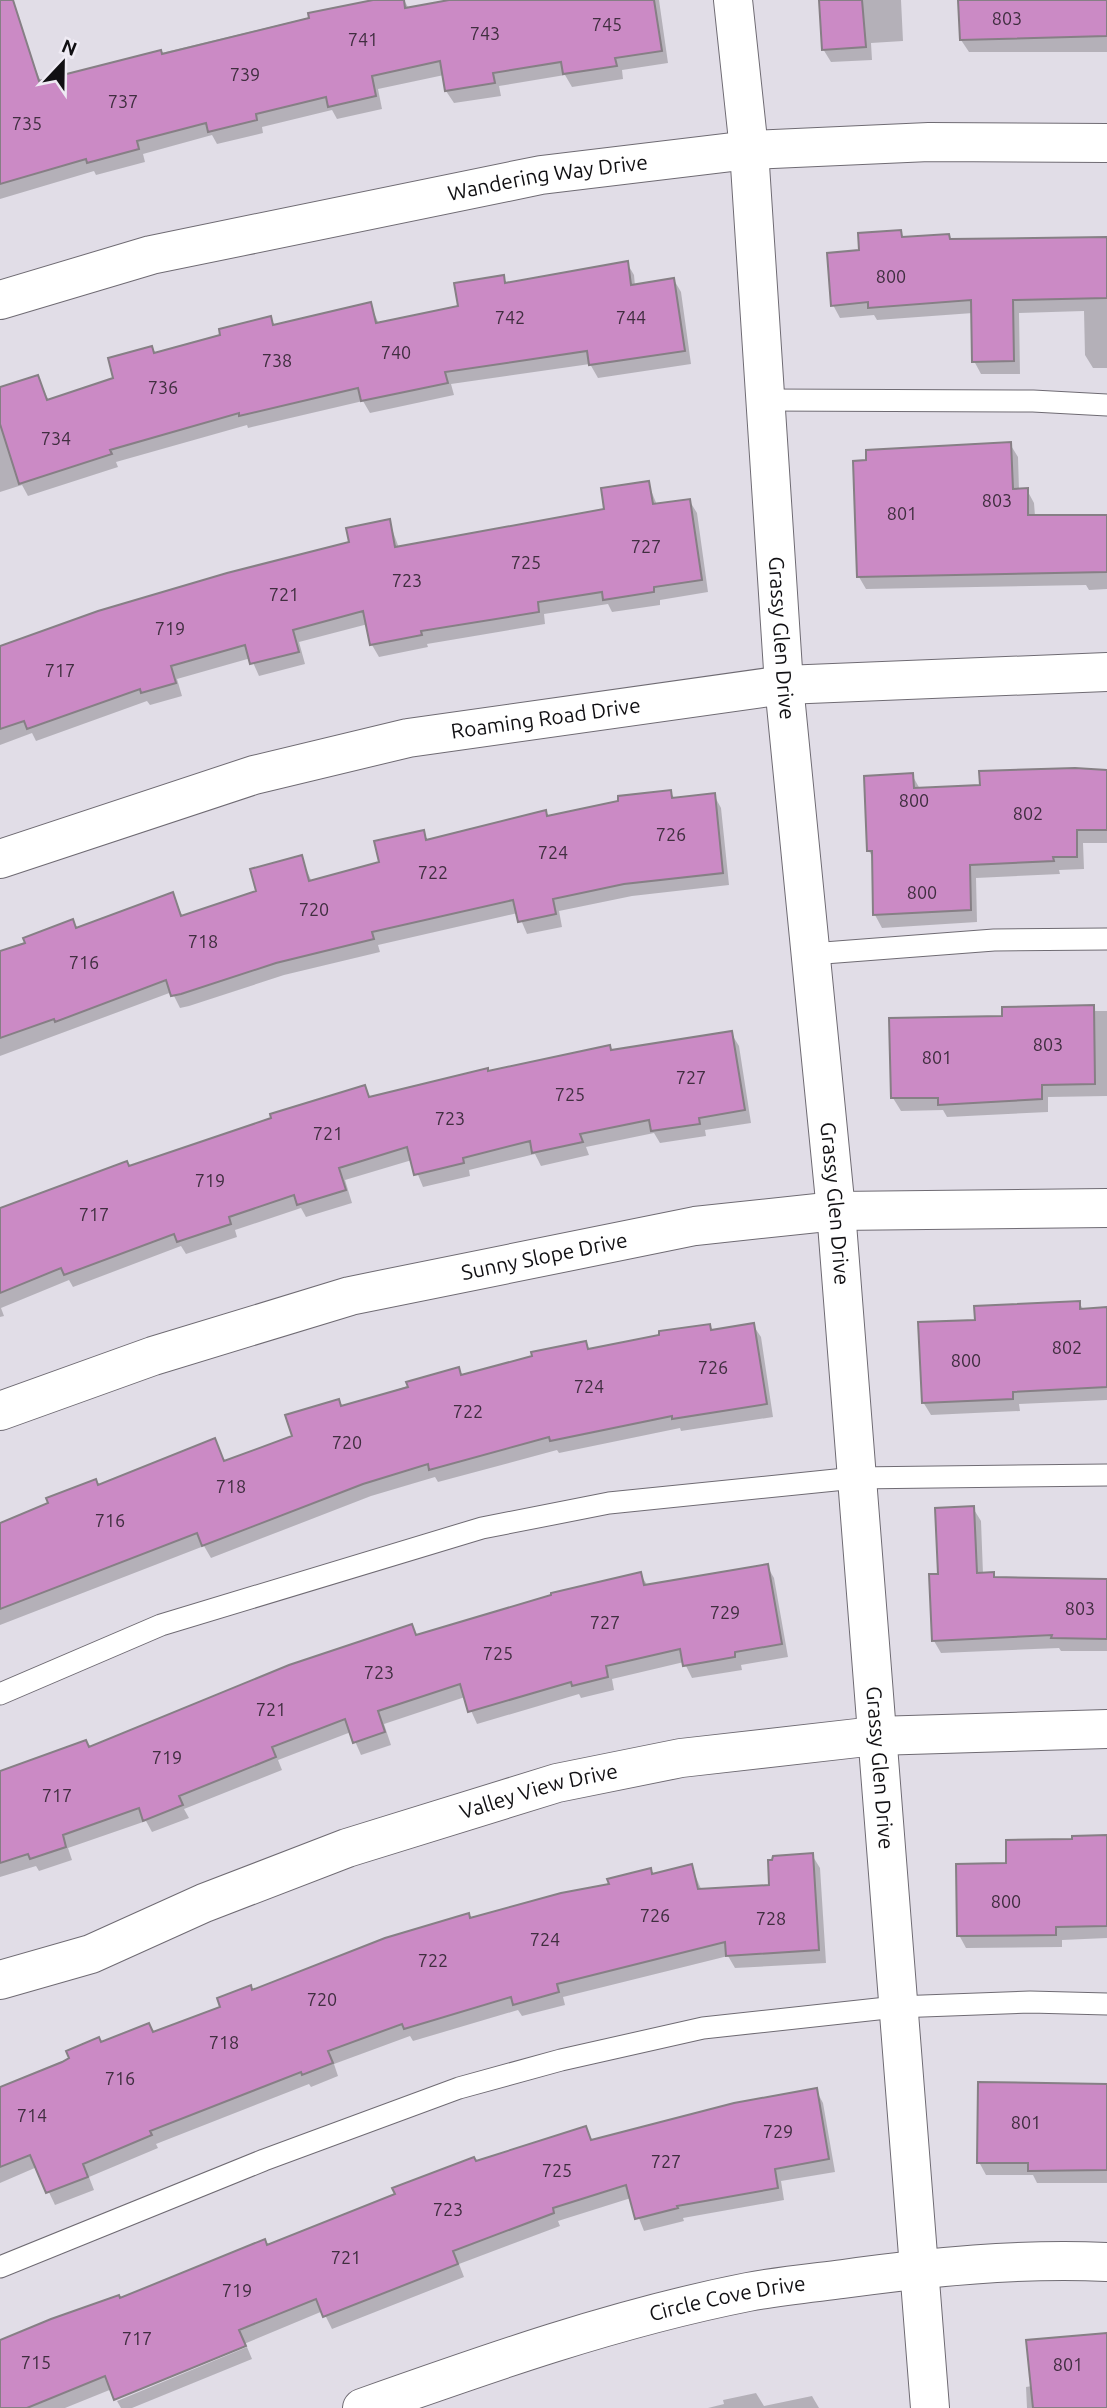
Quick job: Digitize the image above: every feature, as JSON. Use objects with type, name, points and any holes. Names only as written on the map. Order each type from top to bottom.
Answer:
[{"type":"street","name":"Grassy Glen Drive","points":[[733,0],[749,150],[784,685],[836,1211],[896,2007],[930,2408]]},
{"type":"street","name":"Wandering Way Drive","points":[[0,300],[151,255],[527,178],[749,150],[929,142],[1107,143]]},
{"type":"street","name":"Roaming Road Drive","points":[[0,859],[254,775],[408,738],[784,685],[1107,672]]},
{"type":"street","name":"Sunny Slope Drive","points":[[0,1411],[153,1356],[350,1296],[695,1226],[836,1211],[1107,1208]]},
{"type":"street","name":"Valley View Drive","points":[[0,1980],[91,1954],[204,1903],[347,1848],[557,1783],[681,1758],[875,1736],[1107,1729]]},
{"type":"street","name":"Circle Cove Drive","points":[[362,2408],[501,2359],[640,2318],[749,2291],[917,2269],[1053,2259],[1107,2262]]},
{"type":"lane","points":[[765,400],[1032,401],[1107,405]]},
{"type":"lane","points":[[811,954],[993,940],[1107,939]]},
{"type":"lane","points":[[0,1694],[161,1625],[482,1528],[609,1503],[855,1478],[1107,1475]]},
{"type":"lane","points":[[0,2267],[264,2160],[459,2088],[561,2060],[703,2028],[896,2007],[1030,2001],[1107,2004]]},
{"type":"building","points":[[0,0],[13,0],[39,81],[161,50],[162,54],[309,18],[308,13],[373,0],[404,0],[405,8],[449,0],[654,0],[662,51],[615,58],[617,66],[563,74],[561,62],[493,73],[495,83],[445,91],[440,61],[372,76],[376,96],[328,107],[326,97],[256,114],[257,120],[208,132],[206,123],[137,141],[139,149],[87,163],[86,159],[0,184]]},
{"type":"building","points":[[819,0],[862,0],[866,47],[822,50]]},
{"type":"building","points":[[958,0],[1107,0],[1107,36],[960,40]]},
{"type":"building","points":[[901,230],[902,237],[949,234],[950,239],[1107,237],[1107,298],[1013,300],[1014,361],[972,362],[971,300],[868,308],[868,302],[831,306],[827,253],[859,250],[858,233]]},
{"type":"building","points":[[628,261],[631,285],[674,278],[685,351],[589,365],[587,351],[445,372],[448,383],[361,401],[358,388],[239,416],[239,413],[110,450],[112,454],[19,484],[0,424],[0,387],[38,375],[47,400],[113,378],[108,358],[152,346],[154,353],[220,335],[219,329],[271,316],[273,325],[371,302],[376,323],[458,306],[454,283],[504,275],[505,283]]},
{"type":"building","points":[[1011,442],[1013,489],[1028,488],[1028,515],[1107,515],[1107,572],[857,577],[853,461],[866,460],[866,450]]},
{"type":"building","points":[[649,481],[653,504],[690,499],[702,580],[654,587],[654,592],[603,600],[602,592],[538,602],[539,612],[421,631],[422,635],[370,645],[363,611],[293,630],[299,652],[250,664],[245,645],[171,666],[176,683],[141,693],[140,689],[27,729],[24,721],[0,729],[0,646],[98,611],[227,573],[349,542],[346,528],[390,519],[395,547],[604,509],[601,488]]},
{"type":"building","points":[[1075,768],[1107,770],[1107,830],[1077,830],[1077,857],[1053,857],[1054,861],[970,865],[971,910],[873,915],[872,851],[867,851],[864,776],[913,773],[914,788],[980,785],[979,771]]},
{"type":"building","points":[[671,790],[672,798],[715,793],[723,873],[624,884],[553,899],[556,914],[518,922],[513,900],[372,932],[374,939],[276,963],[181,994],[171,996],[166,980],[55,1022],[54,1019],[0,1038],[0,951],[25,943],[23,938],[73,919],[76,928],[173,892],[181,916],[256,891],[250,869],[302,855],[309,881],[379,862],[374,841],[424,830],[426,840],[546,810],[547,816],[618,801],[618,796]]},
{"type":"building","points":[[1094,1005],[1095,1084],[1042,1085],[1042,1099],[938,1105],[938,1098],[891,1098],[889,1018],[1002,1016],[1002,1007]]},
{"type":"building","points":[[732,1031],[745,1110],[699,1118],[700,1124],[651,1131],[649,1120],[580,1134],[583,1142],[532,1153],[530,1141],[463,1158],[464,1163],[414,1175],[407,1147],[339,1168],[346,1190],[297,1205],[294,1195],[229,1217],[231,1224],[177,1242],[174,1234],[64,1275],[61,1268],[0,1293],[0,1208],[127,1161],[129,1166],[271,1118],[270,1114],[365,1085],[369,1097],[488,1068],[488,1071],[610,1045],[611,1050]]},
{"type":"building","points":[[1080,1301],[1080,1309],[1107,1307],[1107,1387],[1013,1392],[1013,1399],[922,1403],[918,1322],[975,1320],[974,1306]]},
{"type":"building","points":[[754,1323],[767,1404],[672,1419],[672,1416],[550,1441],[549,1437],[429,1470],[428,1464],[363,1484],[202,1546],[197,1533],[0,1609],[0,1523],[48,1503],[46,1498],[96,1479],[98,1485],[215,1438],[224,1461],[292,1436],[285,1415],[339,1399],[341,1406],[408,1387],[406,1382],[459,1367],[461,1375],[532,1356],[531,1352],[586,1341],[588,1349],[659,1335],[659,1331],[710,1324],[711,1330]]},
{"type":"building","points":[[974,1506],[977,1573],[994,1572],[994,1577],[1107,1579],[1107,1639],[1051,1638],[1052,1635],[932,1641],[929,1574],[938,1574],[935,1508]]},
{"type":"building","points":[[768,1564],[782,1644],[735,1652],[735,1657],[683,1666],[680,1649],[606,1666],[608,1677],[572,1686],[571,1682],[468,1712],[460,1684],[378,1711],[385,1732],[353,1743],[345,1719],[272,1747],[276,1757],[179,1796],[183,1805],[143,1821],[139,1808],[63,1835],[66,1847],[30,1859],[28,1854],[0,1863],[0,1771],[86,1740],[89,1747],[289,1665],[412,1624],[416,1635],[551,1593],[641,1572],[644,1585]]},
{"type":"building","points":[[1107,1835],[1107,1926],[1056,1927],[1056,1935],[957,1936],[956,1864],[1006,1863],[1006,1840],[1072,1839],[1072,1836]]},
{"type":"building","points":[[813,1853],[819,1950],[726,1956],[725,1942],[557,1984],[559,1992],[513,2005],[511,1997],[404,2029],[402,2024],[328,2051],[333,2063],[302,2075],[301,2072],[150,2131],[152,2135],[83,2164],[88,2177],[46,2193],[30,2155],[0,2167],[0,2087],[62,2062],[69,2058],[66,2051],[99,2037],[101,2042],[149,2023],[153,2032],[220,2007],[217,1998],[251,1985],[252,1990],[385,1938],[469,1913],[470,1918],[561,1893],[609,1884],[607,1879],[651,1868],[652,1874],[692,1864],[698,1889],[769,1885],[768,1860],[772,1860],[773,1856]]},
{"type":"building","points":[[978,2082],[1107,2084],[1107,2170],[1028,2171],[1028,2163],[977,2163]]},
{"type":"building","points":[[817,2088],[829,2159],[775,2169],[778,2188],[677,2206],[678,2208],[635,2219],[626,2185],[553,2208],[554,2213],[453,2251],[458,2264],[323,2317],[316,2299],[239,2330],[246,2346],[114,2400],[105,2376],[27,2408],[0,2408],[0,2340],[51,2319],[119,2295],[120,2298],[265,2239],[267,2245],[395,2194],[392,2188],[474,2157],[476,2161],[586,2126],[591,2140],[734,2103]]},
{"type":"building","points":[[1107,2333],[1107,2408],[1033,2408],[1026,2340]]}]
